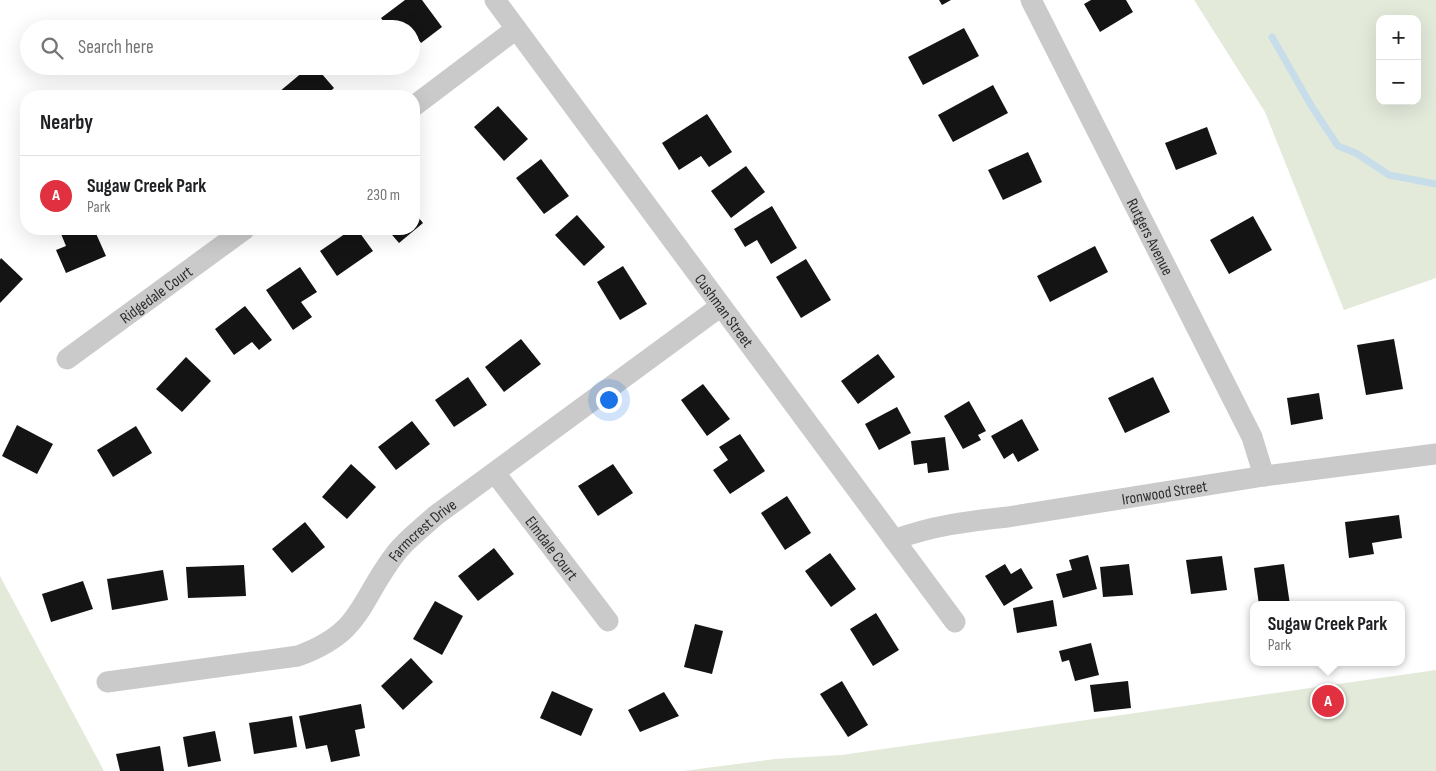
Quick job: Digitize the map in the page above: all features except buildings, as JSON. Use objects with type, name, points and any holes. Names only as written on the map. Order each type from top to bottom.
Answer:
[{"type":"street","name":"Cushman Street","points":[[495,0],[955,622]]},
{"type":"street","name":"Rutgers Avenue","points":[[1031,0],[1252,436],[1264,476]]},
{"type":"street","points":[[420,101],[516,29]]},
{"type":"street","name":"Ridgedale Court","points":[[67,359],[237,235]]},
{"type":"street","name":"Farmcrest Drive","points":[[107,682],[298,656],[321,648],[343,632],[361,612],[390,562],[408,540],[435,516],[721,306]]},
{"type":"street","name":"Ironwood Street","points":[[894,540],[916,531],[969,521],[1008,517],[1264,476],[1436,454]]},
{"type":"street","name":"Elmdale Court","points":[[495,473],[608,621]]},
{"type":"green space","points":[[1194,0],[1436,0],[1436,278],[1344,310],[1265,112]]},
{"type":"green space","points":[[0,576],[104,771],[0,771]]},
{"type":"green space","points":[[1436,670],[1436,771],[683,771],[775,759],[841,755]]},
{"type":"waterway","points":[[1272,37],[1312,107],[1338,146],[1356,153],[1389,175],[1436,184]]},
{"type":"place","name":"Sugaw Creek Park","points":[[1328,701]]}]
